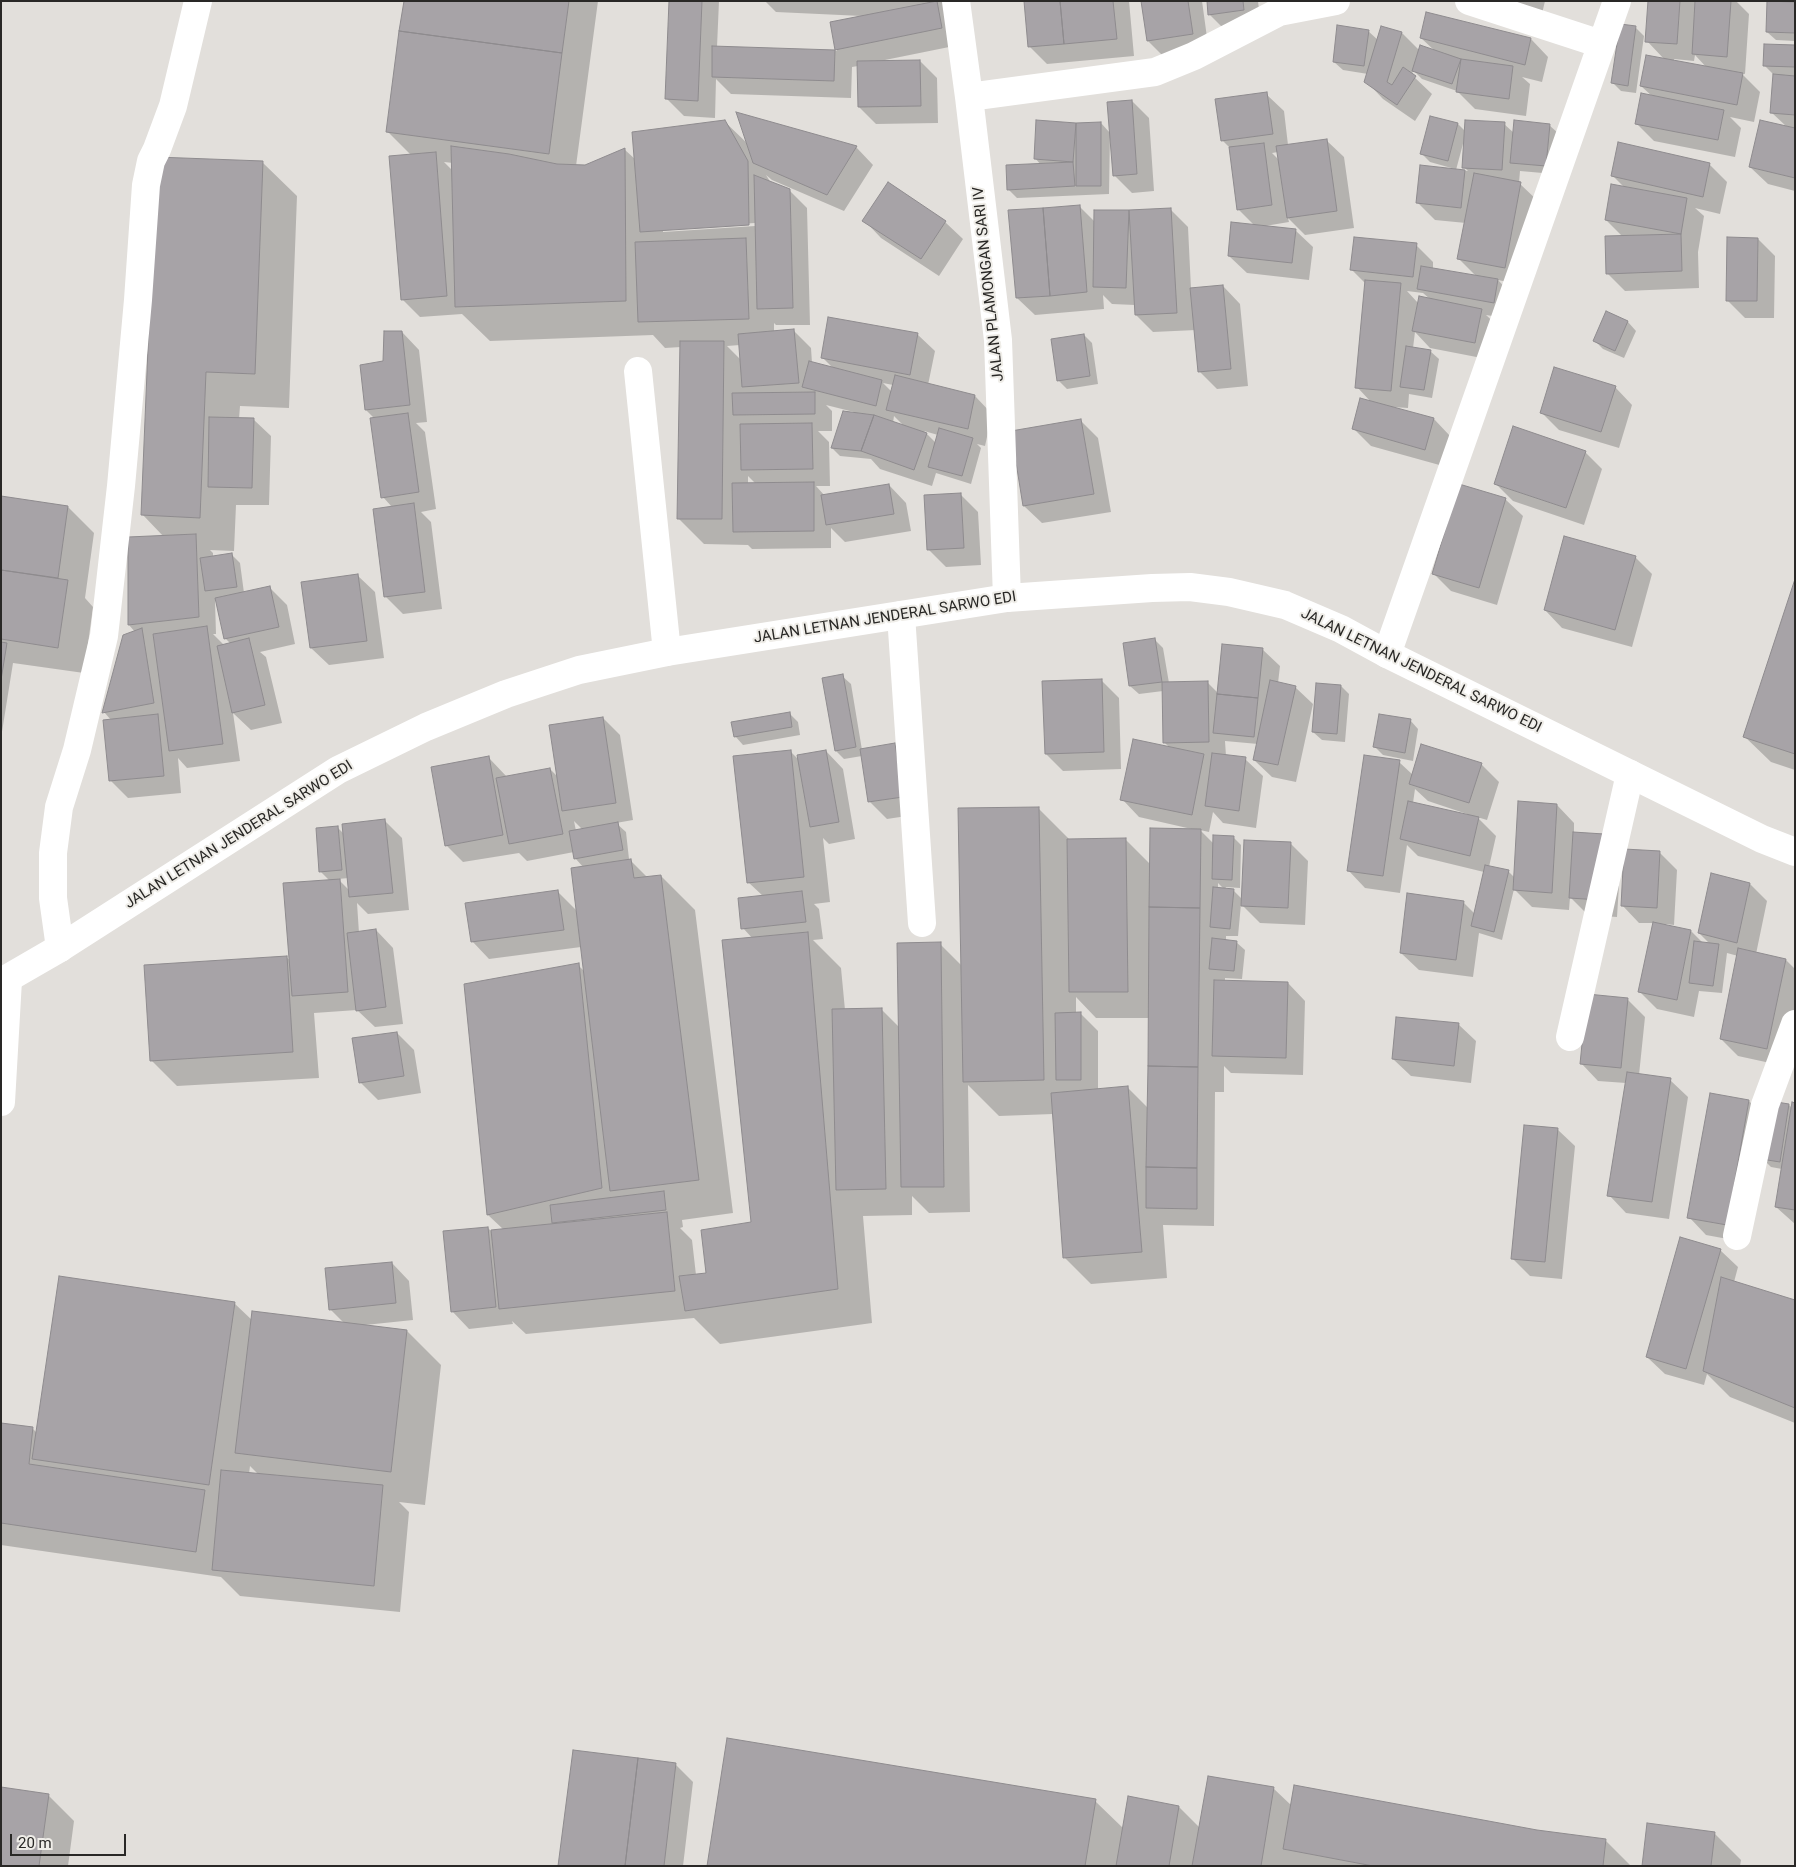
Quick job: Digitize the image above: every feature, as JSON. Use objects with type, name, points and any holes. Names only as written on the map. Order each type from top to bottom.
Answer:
[{"type":"street","points":[[60,948],[53,898],[53,853],[59,807],[77,750],[104,636],[121,486],[146,186],[151,161],[173,106],[198,1]]},
{"type":"street","name":"JALAN PLAMONGAN SARI IV","points":[[956,1],[998,340],[1007,598]]},
{"type":"street","points":[[969,97],[1155,72],[1194,56],[1279,12],[1336,1]]},
{"type":"street","points":[[1469,1],[1601,44]]},
{"type":"street","points":[[1387,654],[1617,1]]},
{"type":"street","points":[[638,371],[667,652]]},
{"type":"street","name":"JALAN LETNAN JENDERAL SARWO EDI","points":[[5,981],[60,948],[338,770],[426,727],[506,694],[579,670],[667,652],[1007,598],[1152,588],[1190,588],[1229,592],[1285,605],[1341,628],[1387,654],[1630,774],[1762,839],[1795,852]]},
{"type":"street","points":[[901,615],[922,923]]},
{"type":"street","points":[[1570,1037],[1630,774]]},
{"type":"street","points":[[1,1102],[5,981]]},
{"type":"street","points":[[1737,1236],[1765,1105],[1795,1024]]},
{"type":"building","points":[[404,1],[569,1],[562,53],[399,31]]},
{"type":"building","points":[[669,1],[702,1],[698,101],[665,99]]},
{"type":"building","points":[[937,1],[942,28],[835,50],[830,22]]},
{"type":"building","points":[[1024,1],[1060,1],[1064,44],[1028,47]]},
{"type":"building","points":[[1060,1],[1113,1],[1117,39],[1064,44]]},
{"type":"building","points":[[1141,1],[1188,1],[1193,34],[1147,41]]},
{"type":"building","points":[[1207,1],[1243,1],[1244,10],[1208,15]]},
{"type":"building","points":[[1648,1],[1680,1],[1677,44],[1645,42]]},
{"type":"building","points":[[1695,1],[1731,1],[1727,57],[1692,54]]},
{"type":"building","points":[[1767,1],[1795,2],[1795,33],[1766,32]]},
{"type":"building","points":[[1426,12],[1531,38],[1525,65],[1420,38]]},
{"type":"building","points":[[1620,24],[1636,26],[1628,86],[1611,83]]},
{"type":"building","points":[[1337,25],[1369,30],[1364,66],[1333,62]]},
{"type":"building","points":[[1381,26],[1402,32],[1387,82],[1392,85],[1403,67],[1416,76],[1397,105],[1364,82]]},
{"type":"building","points":[[399,31],[562,53],[549,154],[386,132]]},
{"type":"building","points":[[1764,44],[1795,45],[1795,67],[1763,66]]},
{"type":"building","points":[[1420,45],[1461,59],[1452,84],[1412,71]]},
{"type":"building","points":[[712,46],[835,50],[834,81],[712,77]]},
{"type":"building","points":[[1646,55],[1743,73],[1737,105],[1640,86]]},
{"type":"building","points":[[1461,59],[1513,66],[1509,99],[1456,92]]},
{"type":"building","points":[[920,60],[921,106],[858,107],[857,61]]},
{"type":"building","points":[[1773,74],[1795,76],[1795,115],[1770,113]]},
{"type":"building","points":[[1267,92],[1273,134],[1221,141],[1215,99]]},
{"type":"building","points":[[1641,93],[1724,110],[1718,140],[1635,124]]},
{"type":"building","points":[[1132,100],[1137,174],[1113,176],[1107,102]]},
{"type":"building","points":[[736,112],[857,146],[827,195],[753,163]]},
{"type":"building","points":[[1430,116],[1458,123],[1448,161],[1420,154]]},
{"type":"building","points":[[725,120],[748,161],[749,225],[640,232],[632,132]]},
{"type":"building","points":[[1036,120],[1076,123],[1073,162],[1034,159]]},
{"type":"building","points":[[1465,120],[1505,122],[1502,170],[1462,168]]},
{"type":"building","points":[[1514,120],[1550,124],[1546,166],[1510,163]]},
{"type":"building","points":[[1760,120],[1795,128],[1795,178],[1749,167]]},
{"type":"building","points":[[1101,122],[1101,186],[1076,186],[1076,123]]},
{"type":"building","points":[[1327,139],[1337,211],[1287,218],[1276,146]]},
{"type":"building","points":[[1618,142],[1710,163],[1703,197],[1611,176]]},
{"type":"building","points":[[1264,143],[1272,205],[1237,210],[1229,147]]},
{"type":"building","points":[[451,146],[509,154],[557,164],[585,165],[625,148],[626,301],[455,307]]},
{"type":"building","points":[[436,152],[447,296],[401,300],[389,156]]},
{"type":"building","points":[[156,157],[263,161],[255,374],[206,372],[200,518],[141,515]]},
{"type":"building","points":[[1073,162],[1075,186],[1007,190],[1006,165]]},
{"type":"building","points":[[1420,165],[1465,170],[1461,208],[1416,203]]},
{"type":"building","points":[[1474,173],[1521,182],[1505,268],[1457,259]]},
{"type":"building","points":[[754,175],[790,189],[793,308],[757,309]]},
{"type":"building","points":[[888,182],[946,221],[921,259],[862,221]]},
{"type":"building","points":[[1611,184],[1687,198],[1681,234],[1605,220]]},
{"type":"building","points":[[1080,205],[1087,292],[1050,296],[1043,208]]},
{"type":"building","points":[[1043,208],[1050,296],[1016,298],[1008,210]]},
{"type":"building","points":[[1171,208],[1177,313],[1135,315],[1129,210]]},
{"type":"building","points":[[1094,210],[1129,210],[1126,288],[1093,287]]},
{"type":"building","points":[[1231,222],[1296,229],[1292,263],[1228,256]]},
{"type":"building","points":[[1681,234],[1682,271],[1606,274],[1605,236]]},
{"type":"building","points":[[1354,237],[1417,243],[1413,277],[1350,270]]},
{"type":"building","points":[[1727,237],[1758,238],[1757,301],[1726,301]]},
{"type":"building","points":[[746,238],[749,319],[638,322],[635,242]]},
{"type":"building","points":[[1421,266],[1498,279],[1494,303],[1417,289]]},
{"type":"building","points":[[1365,280],[1401,283],[1391,391],[1355,388]]},
{"type":"building","points":[[1223,285],[1231,369],[1198,372],[1190,288]]},
{"type":"building","points":[[1419,296],[1482,309],[1475,343],[1412,331]]},
{"type":"building","points":[[1606,311],[1628,321],[1615,351],[1593,341]]},
{"type":"building","points":[[828,317],[918,333],[910,375],[821,358]]},
{"type":"building","points":[[794,329],[799,383],[742,387],[738,334]]},
{"type":"building","points":[[384,331],[402,331],[410,405],[365,410],[360,365],[383,361]]},
{"type":"building","points":[[1084,334],[1090,376],[1057,381],[1051,339]]},
{"type":"building","points":[[680,341],[724,341],[722,519],[677,519]]},
{"type":"building","points":[[1406,346],[1431,350],[1424,390],[1400,387]]},
{"type":"building","points":[[809,361],[882,380],[876,406],[802,387]]},
{"type":"building","points":[[1554,367],[1616,386],[1601,432],[1540,413]]},
{"type":"building","points":[[895,375],[975,395],[968,429],[886,410]]},
{"type":"building","points":[[815,392],[815,414],[733,415],[732,393]]},
{"type":"building","points":[[1360,398],[1434,418],[1425,450],[1352,429]]},
{"type":"building","points":[[843,411],[874,415],[861,451],[831,448]]},
{"type":"building","points":[[408,413],[419,492],[381,498],[370,418]]},
{"type":"building","points":[[874,415],[927,433],[914,470],[861,451]]},
{"type":"building","points":[[209,417],[254,418],[252,488],[208,487]]},
{"type":"building","points":[[1081,419],[1094,494],[1023,506],[1011,431]]},
{"type":"building","points":[[812,423],[813,469],[741,470],[740,424]]},
{"type":"building","points":[[1513,426],[1586,451],[1566,508],[1494,484]]},
{"type":"building","points":[[939,428],[973,438],[962,476],[928,467]]},
{"type":"building","points":[[814,482],[814,531],[733,532],[732,483]]},
{"type":"building","points":[[889,484],[894,514],[826,525],[821,495]]},
{"type":"building","points":[[1459,484],[1506,498],[1479,588],[1432,574]]},
{"type":"building","points":[[961,493],[964,548],[927,550],[924,495]]},
{"type":"building","points":[[1,496],[68,506],[58,578],[1,570]]},
{"type":"building","points":[[414,503],[425,592],[384,597],[373,509]]},
{"type":"building","points":[[196,534],[199,617],[128,625],[128,537]]},
{"type":"building","points":[[1564,536],[1636,556],[1615,630],[1544,610]]},
{"type":"building","points":[[232,553],[237,587],[205,591],[200,558]]},
{"type":"building","points":[[1,570],[68,580],[58,648],[1,639]]},
{"type":"building","points":[[358,574],[367,641],[310,648],[301,582]]},
{"type":"building","points":[[1795,579],[1795,754],[1743,737]]},
{"type":"building","points":[[270,586],[279,627],[224,639],[215,598]]},
{"type":"building","points":[[207,626],[223,744],[169,751],[153,634]]},
{"type":"building","points":[[142,628],[154,703],[102,713],[123,635]]},
{"type":"building","points":[[249,638],[265,705],[232,713],[217,646]]},
{"type":"building","points":[[1155,638],[1162,682],[1129,686],[1123,643]]},
{"type":"building","points":[[1,642],[7,643],[1,680]]},
{"type":"building","points":[[1222,644],[1263,648],[1258,698],[1217,694]]},
{"type":"building","points":[[843,674],[856,747],[835,751],[822,678]]},
{"type":"building","points":[[1102,679],[1104,752],[1045,754],[1042,681]]},
{"type":"building","points":[[1270,680],[1296,686],[1278,765],[1253,760]]},
{"type":"building","points":[[1208,681],[1209,742],[1163,743],[1162,682]]},
{"type":"building","points":[[1316,683],[1341,685],[1337,734],[1312,732]]},
{"type":"building","points":[[1217,694],[1258,698],[1254,737],[1213,733]]},
{"type":"building","points":[[790,712],[792,727],[734,737],[731,722]]},
{"type":"building","points":[[158,714],[164,776],[109,781],[103,720]]},
{"type":"building","points":[[1379,714],[1411,719],[1405,753],[1373,747]]},
{"type":"building","points":[[603,717],[616,803],[562,811],[549,725]]},
{"type":"building","points":[[1133,739],[1204,754],[1192,815],[1120,800]]},
{"type":"building","points":[[895,743],[903,797],[868,802],[860,749]]},
{"type":"building","points":[[1421,744],[1482,763],[1469,803],[1409,784]]},
{"type":"building","points":[[791,750],[804,877],[747,883],[733,756]]},
{"type":"building","points":[[826,750],[839,822],[810,827],[797,755]]},
{"type":"building","points":[[1212,753],[1246,757],[1239,811],[1205,806]]},
{"type":"building","points":[[1364,755],[1400,760],[1383,876],[1347,871]]},
{"type":"building","points":[[489,756],[503,835],[445,846],[431,767]]},
{"type":"building","points":[[550,768],[563,834],[509,844],[496,778]]},
{"type":"building","points":[[1408,801],[1479,817],[1470,856],[1400,839]]},
{"type":"building","points":[[1518,801],[1557,804],[1552,893],[1513,890]]},
{"type":"building","points":[[1039,807],[1044,1080],[963,1082],[958,808]]},
{"type":"building","points":[[385,819],[393,893],[349,897],[342,824]]},
{"type":"building","points":[[618,822],[623,850],[574,859],[569,831]]},
{"type":"building","points":[[338,826],[342,870],[319,872],[316,828]]},
{"type":"building","points":[[1150,828],[1201,829],[1200,908],[1149,907]]},
{"type":"building","points":[[1573,832],[1604,834],[1600,900],[1569,898]]},
{"type":"building","points":[[1213,835],[1234,836],[1232,880],[1212,879]]},
{"type":"building","points":[[1126,838],[1128,992],[1069,992],[1067,839]]},
{"type":"building","points":[[1244,840],[1291,842],[1288,908],[1241,906]]},
{"type":"building","points":[[1624,849],[1660,851],[1657,908],[1621,906]]},
{"type":"building","points":[[631,859],[634,878],[661,875],[699,1180],[610,1191],[571,868]]},
{"type":"building","points":[[1485,865],[1509,870],[1494,932],[1471,926]]},
{"type":"building","points":[[1711,873],[1750,883],[1737,943],[1698,933]]},
{"type":"building","points":[[340,879],[348,992],[292,996],[283,883]]},
{"type":"building","points":[[1213,887],[1234,889],[1230,929],[1210,927]]},
{"type":"building","points":[[558,890],[564,930],[471,942],[465,903]]},
{"type":"building","points":[[802,891],[806,922],[741,929],[738,898]]},
{"type":"building","points":[[1407,893],[1464,901],[1456,960],[1400,953]]},
{"type":"building","points":[[1149,907],[1200,908],[1198,1067],[1148,1066]]},
{"type":"building","points":[[1653,922],[1691,930],[1677,1000],[1638,992]]},
{"type":"building","points":[[376,929],[386,1007],[356,1011],[347,933]]},
{"type":"building","points":[[808,932],[838,1289],[685,1311],[679,1276],[706,1273],[701,1230],[751,1222],[722,940]]},
{"type":"building","points":[[1212,938],[1237,941],[1234,971],[1209,969]]},
{"type":"building","points":[[1694,941],[1719,944],[1713,986],[1689,983]]},
{"type":"building","points":[[941,942],[944,1187],[901,1187],[897,943]]},
{"type":"building","points":[[1738,948],[1786,959],[1767,1049],[1720,1039]]},
{"type":"building","points":[[287,956],[293,1052],[150,1061],[144,965]]},
{"type":"building","points":[[579,963],[602,1188],[487,1215],[464,984]]},
{"type":"building","points":[[1214,980],[1288,982],[1286,1058],[1212,1056]]},
{"type":"building","points":[[1587,994],[1628,998],[1621,1068],[1580,1064]]},
{"type":"building","points":[[882,1008],[886,1189],[836,1190],[832,1009]]},
{"type":"building","points":[[1081,1012],[1081,1080],[1056,1080],[1055,1013]]},
{"type":"building","points":[[1396,1017],[1459,1023],[1454,1066],[1392,1059]]},
{"type":"building","points":[[397,1032],[404,1076],[359,1083],[352,1038]]},
{"type":"building","points":[[1148,1066],[1198,1067],[1197,1168],[1146,1167]]},
{"type":"building","points":[[1627,1072],[1671,1078],[1652,1202],[1607,1196]]},
{"type":"building","points":[[1128,1086],[1142,1252],[1063,1258],[1051,1093]]},
{"type":"building","points":[[1710,1093],[1749,1100],[1727,1225],[1687,1218]]},
{"type":"building","points":[[1770,1101],[1789,1104],[1780,1162],[1761,1159]]},
{"type":"building","points":[[1792,1102],[1795,1103],[1795,1210],[1775,1207]]},
{"type":"building","points":[[1524,1125],[1558,1128],[1545,1262],[1511,1259]]},
{"type":"building","points":[[1146,1167],[1197,1168],[1197,1209],[1146,1208]]},
{"type":"building","points":[[664,1191],[666,1210],[552,1223],[550,1205]]},
{"type":"building","points":[[667,1212],[675,1291],[499,1309],[491,1230]]},
{"type":"building","points":[[488,1227],[496,1307],[451,1312],[443,1231]]},
{"type":"building","points":[[1680,1237],[1721,1249],[1686,1369],[1646,1357]]},
{"type":"building","points":[[392,1262],[396,1303],[329,1310],[325,1268]]},
{"type":"building","points":[[59,1276],[235,1302],[209,1485],[32,1459]]},
{"type":"building","points":[[1721,1277],[1795,1300],[1795,1408],[1703,1371]]},
{"type":"building","points":[[252,1311],[407,1330],[391,1472],[235,1453]]},
{"type":"building","points":[[1,1423],[33,1427],[29,1464],[205,1490],[196,1552],[1,1523]]},
{"type":"building","points":[[221,1470],[383,1485],[374,1586],[212,1570]]},
{"type":"building","points":[[727,1738],[1096,1799],[1085,1866],[707,1866]]},
{"type":"building","points":[[573,1750],[638,1758],[625,1866],[558,1866]]},
{"type":"building","points":[[638,1758],[676,1763],[664,1866],[625,1866]]},
{"type":"building","points":[[1208,1776],[1274,1787],[1261,1866],[1192,1866]]},
{"type":"building","points":[[1294,1785],[1537,1830],[1606,1839],[1603,1866],[1373,1866],[1283,1849]]},
{"type":"building","points":[[1,1787],[49,1794],[39,1866],[1,1866]]},
{"type":"building","points":[[1128,1796],[1179,1806],[1169,1866],[1116,1866]]},
{"type":"building","points":[[1647,1823],[1715,1832],[1711,1866],[1642,1866]]}]
